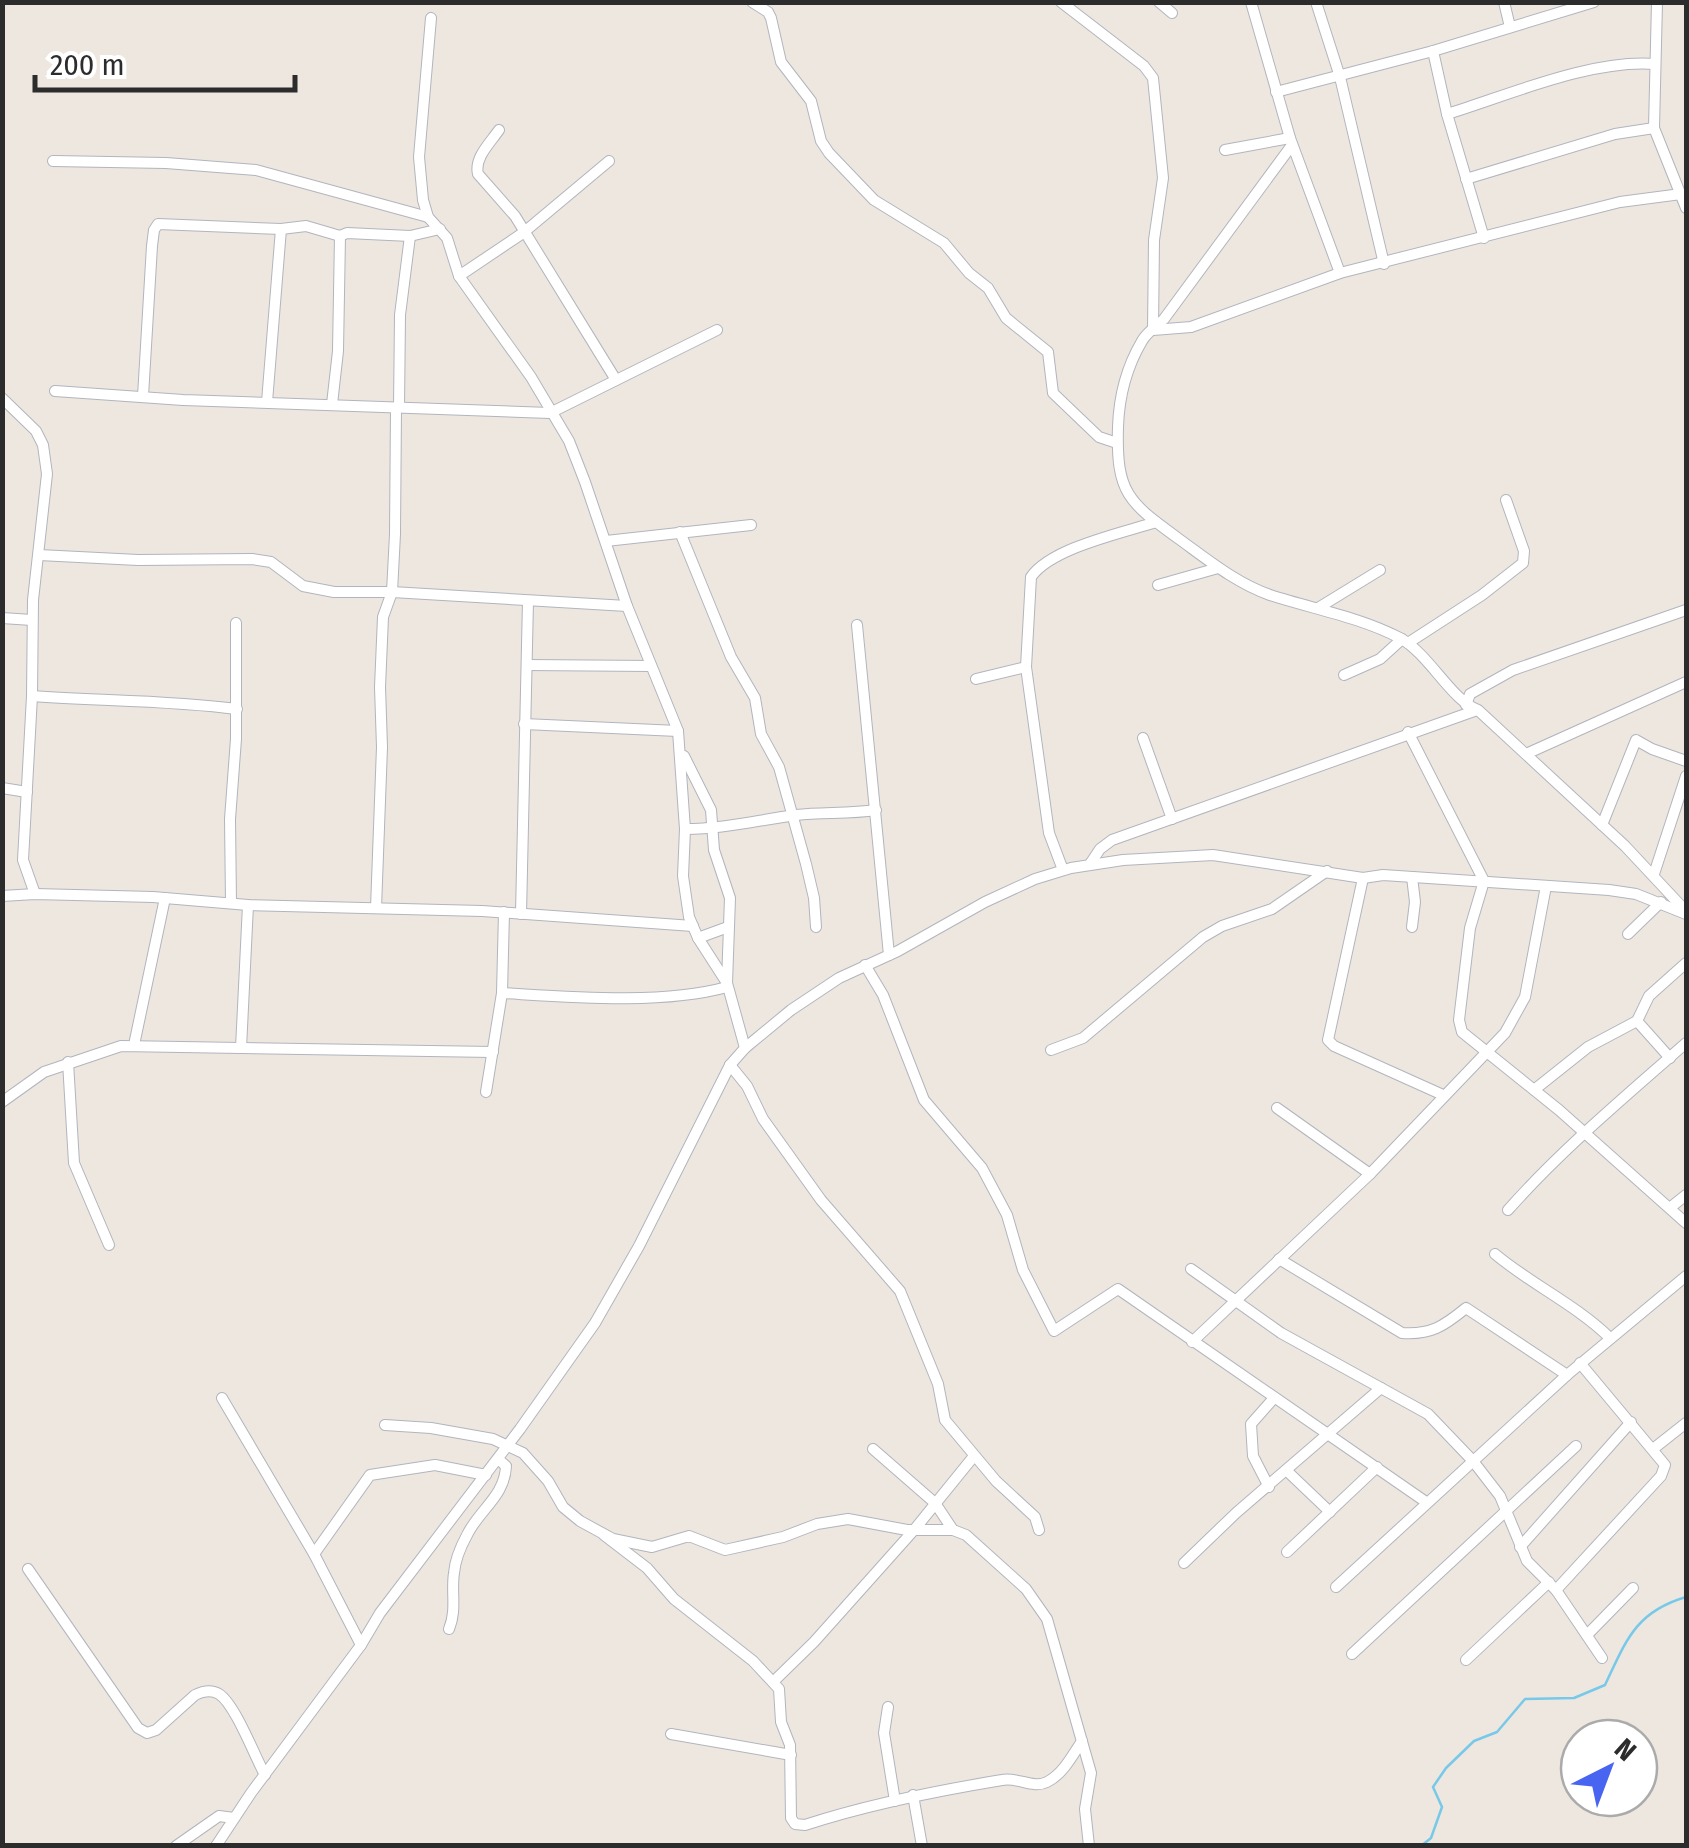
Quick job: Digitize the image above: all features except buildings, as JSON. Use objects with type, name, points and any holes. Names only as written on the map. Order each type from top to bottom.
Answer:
[{"type":"street","points":[[752,2],[768,12],[781,62],[811,101],[821,140],[829,154],[874,200],[944,243],[988,288],[1006,318],[1048,352],[1052,385],[1058,398],[1099,437],[1117,444]]},
{"type":"street","points":[[1061,2],[1144,66],[1153,78],[1162,178],[1154,240],[1153,330]]},
{"type":"street","points":[[1159,2],[1172,13]]},
{"type":"street","points":[[1251,2],[1291,141],[1340,273]]},
{"type":"street","points":[[1316,2],[1340,77],[1384,264]]},
{"type":"street","points":[[1504,2],[1510,27]]},
{"type":"street","points":[[1276,92],[1433,51],[1594,2]]},
{"type":"street","points":[[1657,2],[1654,128],[1686,208]]},
{"type":"street","points":[[428,217],[419,157],[430,18]]},
{"type":"street","points":[[1433,51],[1447,114],[1484,238]]},
{"type":"street","points":[[1447,114],[1587,72],[1636,62],[1655,64]]},
{"type":"street","points":[[1466,179],[1615,134],[1654,128]]},
{"type":"street","points":[[499,130],[476,166],[515,216],[616,380]]},
{"type":"street","points":[[1291,141],[1142,341],[1123,384],[1118,408],[1117,444],[1125,493],[1156,522],[1218,568],[1266,594],[1318,608],[1405,641],[1472,708],[1654,874],[1686,913]]},
{"type":"street","points":[[1225,150],[1291,141]]},
{"type":"street","points":[[54,161],[256,170],[428,217],[440,229],[454,253],[459,276],[532,377],[570,441],[628,606],[678,732],[685,830],[683,876],[693,926],[727,985],[745,1048]]},
{"type":"street","points":[[459,276],[524,234],[610,161]]},
{"type":"street","points":[[1153,330],[1191,327],[1340,273],[1620,202],[1681,194]]},
{"type":"street","points":[[143,396],[156,226],[306,226],[340,236],[410,236],[440,229]]},
{"type":"street","points":[[267,402],[281,229]]},
{"type":"street","points":[[332,404],[338,351],[340,236]]},
{"type":"street","points":[[376,908],[383,617],[392,592],[400,316],[410,236]]},
{"type":"street","points":[[55,390],[550,412],[716,330]]},
{"type":"street","points":[[2,398],[36,431],[43,445],[47,474],[32,620],[23,860],[35,894]]},
{"type":"street","points":[[1344,675],[1380,659],[1523,563],[1524,551],[1506,500]]},
{"type":"street","points":[[1063,870],[1049,833],[1026,667],[1029,587],[1036,569],[1099,540],[1156,522]]},
{"type":"street","points":[[606,541],[751,524]]},
{"type":"street","points":[[680,532],[732,656],[755,698],[760,734],[779,767],[814,898],[816,927]]},
{"type":"street","points":[[39,555],[138,560],[252,559],[271,562],[303,586],[334,592],[628,606]]},
{"type":"street","points":[[1158,585],[1218,568]]},
{"type":"street","points":[[1318,608],[1380,570]]},
{"type":"street","points":[[521,914],[528,601]]},
{"type":"street","points":[[1472,708],[1470,694],[1513,670],[1686,610]]},
{"type":"street","points":[[2,618],[32,620]]},
{"type":"street","points":[[231,903],[236,623]]},
{"type":"street","points":[[857,625],[890,955]]},
{"type":"street","points":[[527,665],[651,666]]},
{"type":"street","points":[[976,680],[1026,667]]},
{"type":"street","points":[[1526,754],[1686,682]]},
{"type":"street","points":[[32,696],[165,701],[237,710]]},
{"type":"street","points":[[1090,864],[1105,844],[1472,708]]},
{"type":"street","points":[[524,724],[678,732]]},
{"type":"street","points":[[1408,732],[1484,881],[1470,928],[1459,1020],[1465,1037],[1534,1090],[1686,1223]]},
{"type":"street","points":[[1144,738],[1172,820]]},
{"type":"street","points":[[1602,825],[1636,740],[1686,761]]},
{"type":"street","points":[[681,751],[711,810],[710,829],[730,898],[727,985]]},
{"type":"street","points":[[1654,874],[1686,776]]},
{"type":"street","points":[[2,788],[27,792]]},
{"type":"street","points":[[685,830],[876,810]]},
{"type":"street","points":[[216,1846],[380,1613],[498,1459],[608,1302],[730,1065],[745,1048],[816,992],[1011,889],[1090,864],[1214,855],[1363,878],[1383,875],[1609,890],[1661,902],[1686,913]]},
{"type":"street","points":[[1051,1050],[1084,1038],[1203,937],[1222,926],[1272,909],[1328,871]]},
{"type":"street","points":[[1412,877],[1412,928]]},
{"type":"street","points":[[1363,878],[1328,1040],[1443,1096]]},
{"type":"street","points":[[1192,1342],[1370,1174],[1488,1052],[1518,1014],[1525,997],[1546,886]]},
{"type":"street","points":[[2,896],[165,898],[504,912],[693,926]]},
{"type":"street","points":[[134,1045],[165,898]]},
{"type":"street","points":[[1628,934],[1661,902]]},
{"type":"street","points":[[241,1048],[248,904]]},
{"type":"street","points":[[486,1092],[502,993],[504,912]]},
{"type":"street","points":[[698,938],[728,927]]},
{"type":"street","points":[[1534,1090],[1588,1047],[1637,1021],[1650,996],[1686,963]]},
{"type":"street","points":[[865,965],[883,995],[924,1100],[982,1168],[1006,1215],[1022,1270],[1054,1331],[1118,1288],[1426,1502]]},
{"type":"street","points":[[502,993],[586,998],[701,994],[727,985]]},
{"type":"street","points":[[1637,1021],[1670,1058]]},
{"type":"street","points":[[1508,1210],[1582,1133],[1686,1043]]},
{"type":"street","points":[[2,1102],[32,1078],[121,1046],[492,1052]]},
{"type":"street","points":[[68,1062],[74,1163],[109,1246]]},
{"type":"street","points":[[730,1065],[821,1200],[900,1292],[938,1384],[945,1420],[1034,1518],[1039,1530]]},
{"type":"street","points":[[1277,1108],[1370,1174]]},
{"type":"street","points":[[1672,1207],[1686,1195]]},
{"type":"street","points":[[1495,1254],[1524,1279],[1548,1289],[1610,1338]]},
{"type":"street","points":[[1279,1259],[1402,1333],[1425,1334],[1440,1329],[1466,1308],[1567,1375]]},
{"type":"street","points":[[1191,1269],[1281,1332],[1428,1414],[1473,1461],[1508,1509],[1527,1560],[1553,1586],[1602,1658]]},
{"type":"street","points":[[1336,1587],[1567,1375],[1686,1276]]},
{"type":"street","points":[[1466,1660],[1610,1536],[1661,1476],[1664,1465],[1654,1450],[1580,1364]]},
{"type":"street","points":[[1184,1563],[1380,1388]]},
{"type":"street","points":[[222,1398],[314,1554],[361,1645]]},
{"type":"street","points":[[1269,1486],[1253,1456],[1251,1431],[1253,1420],[1274,1398]]},
{"type":"street","points":[[1520,1547],[1631,1422]]},
{"type":"street","points":[[1654,1450],[1686,1423]]},
{"type":"street","points":[[384,1425],[493,1439],[523,1453],[563,1507],[647,1568],[669,1594],[753,1660],[779,1689],[791,1755],[794,1824],[805,1825],[912,1795],[1014,1778],[1044,1784],[1068,1764],[1082,1741]]},
{"type":"street","points":[[1352,1654],[1576,1446]]},
{"type":"street","points":[[873,1449],[935,1504],[953,1530]]},
{"type":"street","points":[[774,1682],[914,1530],[974,1456]]},
{"type":"street","points":[[449,1629],[453,1619],[454,1571],[467,1534],[504,1482],[506,1466],[498,1459]]},
{"type":"street","points":[[314,1554],[370,1475],[435,1465],[486,1475]]},
{"type":"street","points":[[1287,1552],[1377,1468]]},
{"type":"street","points":[[1287,1472],[1330,1512]]},
{"type":"street","points":[[604,1536],[652,1547],[689,1536],[725,1550],[848,1519],[914,1530],[953,1530],[966,1535],[1026,1589],[1047,1619],[1091,1773],[1085,1810],[1088,1846]]},
{"type":"street","points":[[28,1569],[138,1728],[156,1730],[195,1695],[215,1692],[228,1704],[264,1775]]},
{"type":"street","points":[[1587,1635],[1633,1588]]},
{"type":"street","points":[[888,1708],[884,1732],[896,1800]]},
{"type":"street","points":[[671,1734],[791,1755]]},
{"type":"street","points":[[912,1795],[922,1846]]},
{"type":"street","points":[[176,1846],[219,1816],[234,1818]]},
{"type":"waterway","points":[[1421,1846],[1431,1838],[1442,1807],[1433,1787],[1474,1741],[1497,1732],[1525,1699],[1574,1698],[1605,1685],[1626,1642],[1643,1620],[1686,1597]]}]
